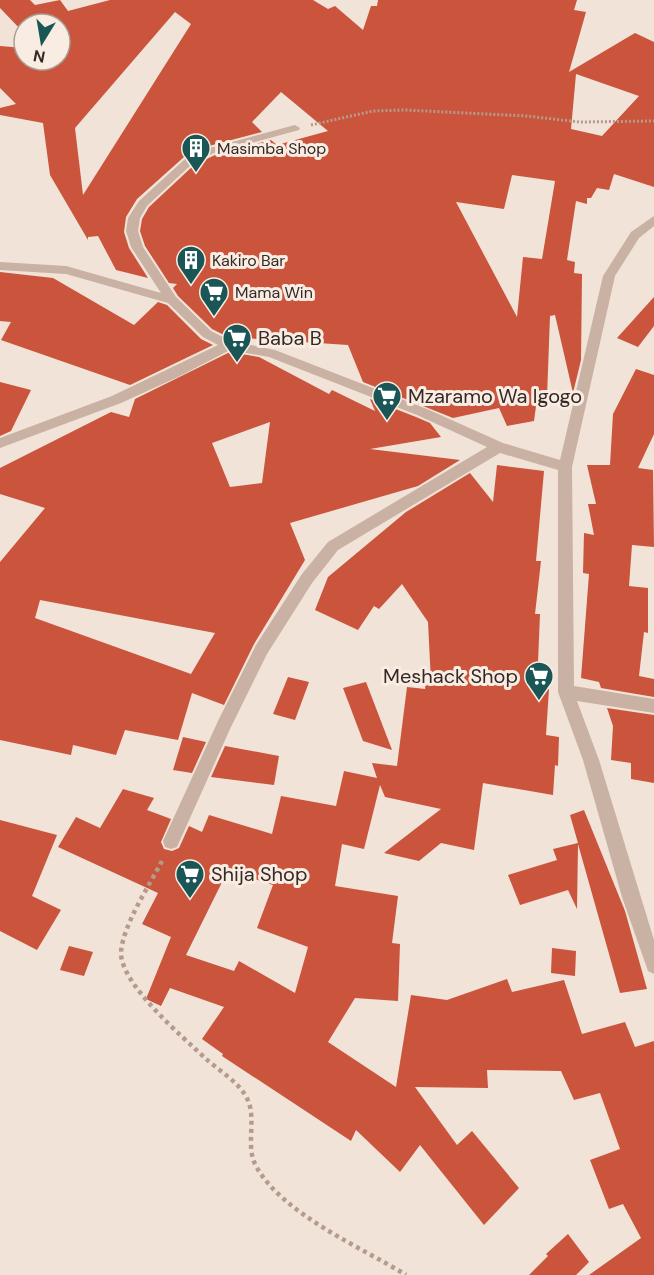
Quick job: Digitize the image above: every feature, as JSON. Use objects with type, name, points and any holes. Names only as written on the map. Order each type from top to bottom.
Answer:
[{"type":"street","points":[[296,128],[210,151],[189,160],[143,204],[134,218],[132,231],[138,247],[172,300],[207,334],[228,345],[272,353],[422,412],[500,447],[565,467]]},
{"type":"street","points":[[654,220],[635,235],[609,276],[565,467],[566,692],[580,725],[636,919],[654,965]]},
{"type":"street","points":[[0,266],[66,270],[172,300]]},
{"type":"street","points":[[0,443],[96,408],[189,368],[228,345]]},
{"type":"street","points":[[171,841],[255,665],[279,621],[312,570],[333,546],[500,447]]},
{"type":"street","points":[[566,692],[654,706]]},
{"type":"path","points":[[296,128],[389,110],[526,116],[580,122],[654,121]]},
{"type":"path","points":[[171,841],[123,942],[121,964],[126,975],[154,1007],[245,1094],[252,1108],[252,1153],[263,1179],[350,1243],[406,1275]]},
{"type":"building","points":[[0,0],[30,0],[35,5],[60,0],[68,11],[110,0],[313,0],[328,9],[335,6],[363,30],[371,6],[377,6],[378,0],[577,0],[574,10],[586,12],[569,72],[635,33],[654,42],[654,187],[614,174],[609,190],[597,188],[591,198],[587,198],[587,204],[576,201],[567,260],[575,262],[574,273],[582,274],[581,360],[573,393],[555,315],[550,316],[547,397],[537,399],[534,421],[507,426],[499,408],[453,418],[363,382],[348,345],[228,337],[212,329],[178,296],[173,288],[177,284],[169,283],[145,246],[140,231],[142,219],[149,207],[194,165],[215,155],[271,140],[277,145],[328,131],[281,92],[252,122],[262,132],[205,147],[184,157],[137,199],[126,217],[124,232],[129,248],[148,278],[116,270],[98,236],[88,237],[88,240],[50,175],[43,123],[0,115],[0,108],[16,104],[0,88],[0,46],[12,47],[12,72],[72,72],[72,12],[12,12],[12,20],[0,8]],"holes":[[[175,12],[191,24],[83,195],[75,128]],[[576,74],[639,96],[602,136],[571,129]],[[512,175],[555,181],[542,259],[523,257],[517,317],[456,202],[504,209]]]},
{"type":"building","points":[[0,272],[53,278],[134,325],[158,302],[167,305],[201,339],[213,345],[130,385],[1,340],[11,322],[0,321]]},
{"type":"building","points":[[654,297],[654,326],[638,347],[617,338]]},
{"type":"building","points":[[230,352],[259,357],[329,394],[332,390],[375,411],[370,399],[430,423],[441,437],[370,449],[460,460],[418,486],[290,523],[305,560],[254,644],[224,705],[192,693],[178,740],[125,730],[116,755],[73,745],[71,755],[0,740],[0,562],[45,508],[0,494],[0,468],[111,412],[129,417],[135,399]],"holes":[[[270,422],[262,483],[230,487],[212,443]],[[40,600],[215,633],[191,674],[35,618]]]},
{"type":"building","points":[[636,369],[654,375],[654,434],[638,468],[653,470],[654,547],[632,545],[629,586],[648,588],[648,633],[644,632],[639,676],[654,679],[654,697],[601,688],[599,682],[581,678],[589,574],[583,573],[584,533],[594,535],[588,504],[596,504],[587,465],[610,465],[613,414]]},
{"type":"building","points":[[0,382],[31,390],[11,431],[0,436]]},
{"type":"building","points":[[497,465],[544,471],[536,561],[541,561],[535,614],[540,614],[537,687],[549,689],[546,735],[559,737],[558,766],[555,765],[553,795],[483,783],[474,850],[441,843],[419,861],[384,853],[441,809],[385,797],[380,785],[364,849],[342,844],[335,886],[398,896],[392,943],[400,944],[398,1001],[355,998],[328,1042],[396,1087],[411,995],[447,1000],[507,979],[512,992],[564,980],[582,1034],[625,1022],[635,1047],[654,1041],[654,1275],[589,1275],[641,1238],[623,1204],[609,1209],[590,1160],[620,1149],[600,1093],[574,1100],[561,1071],[487,1070],[488,1088],[415,1087],[457,1145],[472,1131],[519,1188],[484,1225],[420,1145],[400,1172],[356,1130],[351,1141],[222,1056],[223,1054],[202,1039],[224,1007],[170,988],[161,1006],[146,999],[171,937],[142,924],[158,893],[58,847],[76,817],[100,828],[123,789],[154,798],[147,810],[171,819],[161,842],[164,849],[172,851],[179,848],[189,826],[202,832],[209,815],[272,834],[281,796],[336,806],[344,771],[377,778],[372,763],[397,766],[407,687],[425,689],[426,681],[431,682],[428,622],[402,584],[379,609],[374,606],[358,630],[315,610],[328,577],[406,512],[470,473],[493,502]],"holes":[[[228,870],[273,885],[257,928],[308,947],[295,993],[239,961],[234,971],[186,955]]]},
{"type":"building","points":[[288,677],[309,682],[295,720],[273,714]]},
{"type":"building","points":[[366,682],[392,750],[363,741],[343,688]]},
{"type":"building","points":[[607,708],[654,715],[654,783],[631,779],[631,763],[611,760],[613,726]]},
{"type":"building","points":[[183,737],[206,742],[192,773],[173,770]]},
{"type":"building","points":[[225,746],[279,756],[274,785],[211,777]]},
{"type":"building","points":[[584,810],[625,911],[647,989],[620,993],[578,844],[577,909],[568,890],[520,905],[508,875],[557,860],[553,849],[578,843],[570,815]]},
{"type":"building","points":[[0,820],[57,835],[32,896],[61,910],[37,950],[0,931]]},
{"type":"building","points":[[69,946],[93,952],[84,976],[60,970]]},
{"type":"building","points":[[552,948],[576,951],[575,976],[551,973]]},
{"type":"building","points":[[568,1234],[589,1262],[576,1275],[529,1275],[548,1256],[546,1254]]},
{"type":"place","name":"Masimba Shop","points":[[196,174]]},
{"type":"place","name":"Kakiro Bar","points":[[191,286]]},
{"type":"place","name":"Mama Win","points":[[214,318]]},
{"type":"place","name":"Baba B","points":[[237,364]]},
{"type":"place","name":"Mzaramo Wa Igogo","points":[[387,422]]},
{"type":"place","name":"Meshack Shop","points":[[539,702]]},
{"type":"place","name":"Shija Shop","points":[[190,900]]}]
